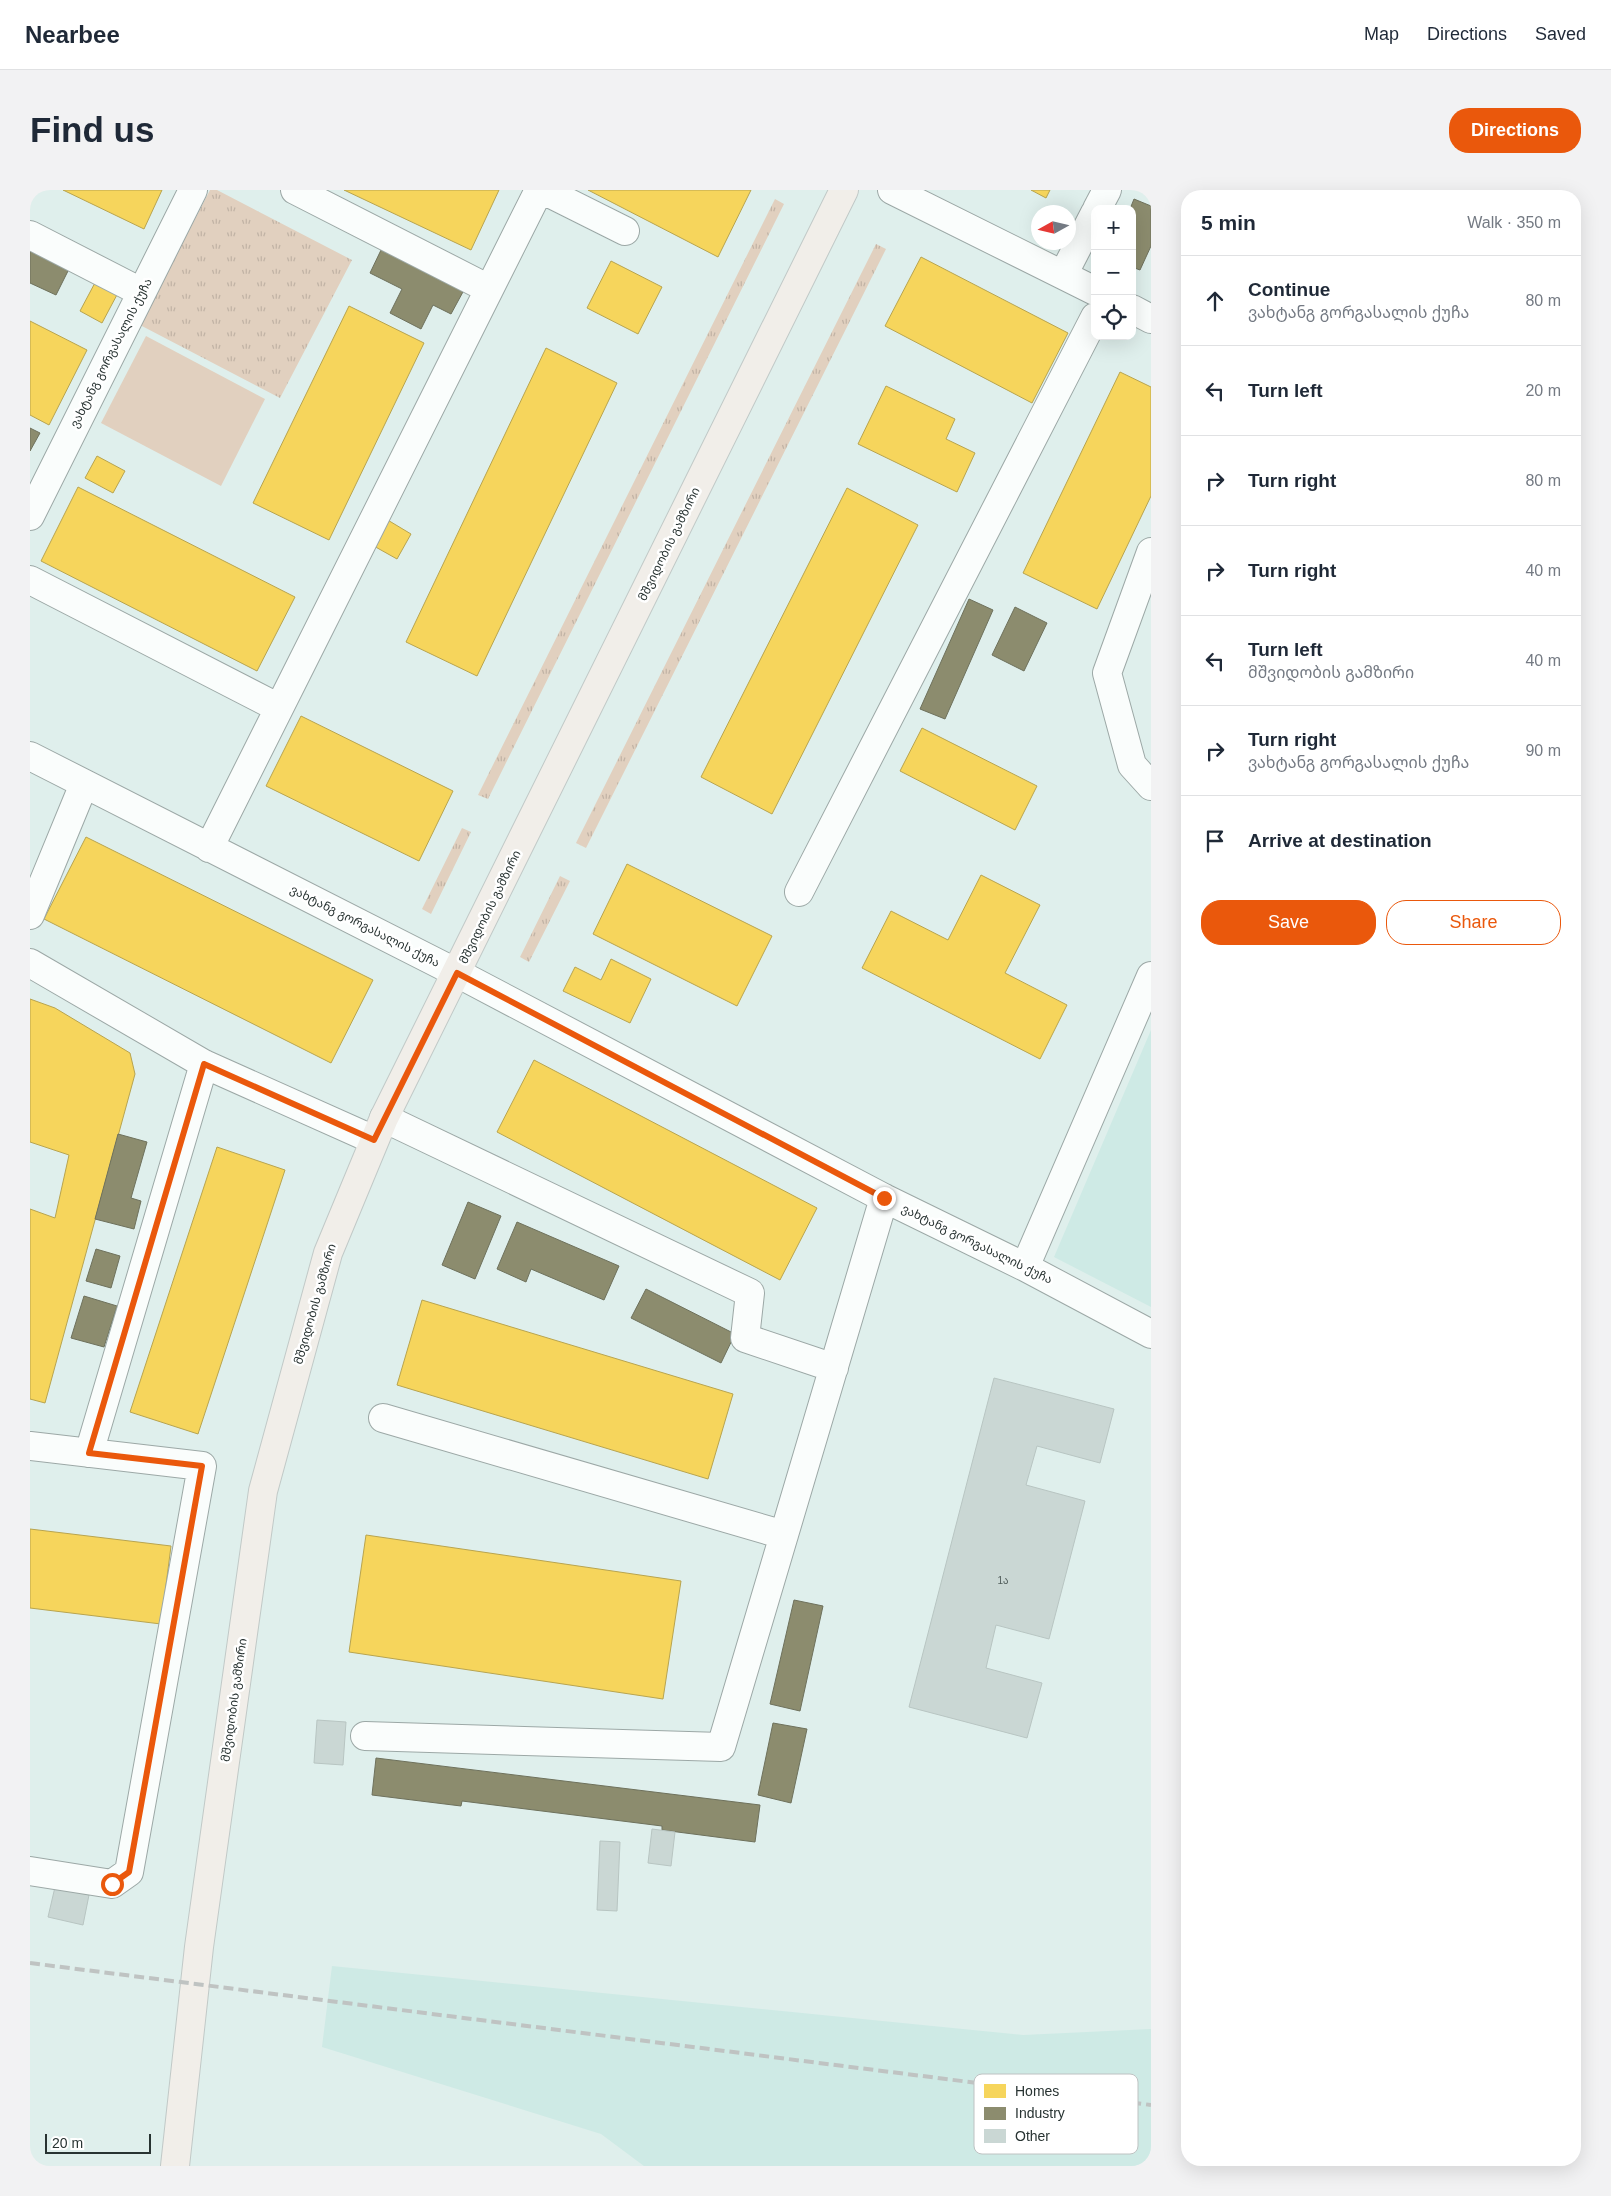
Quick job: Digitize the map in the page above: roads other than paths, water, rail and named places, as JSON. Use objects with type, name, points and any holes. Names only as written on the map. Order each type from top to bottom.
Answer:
[{"type":"main road","name":"მშვიდობის გამზირი","points":[[174,2166],[199,1946],[263,1491],[328,1253],[379,1129],[844,190]]},
{"type":"street","name":"ვახტანგ გორგასალის ქუჩა","points":[[33,501],[193,190]]},
{"type":"street","points":[[295,190],[490,289]]},
{"type":"street","points":[[208,848],[539,190]]},
{"type":"street","points":[[543,190],[624,231]]},
{"type":"street","points":[[892,190],[1091,289]]},
{"type":"street","points":[[1099,205],[1107,190]]},
{"type":"street","points":[[1063,274],[1091,221]]},
{"type":"street","points":[[30,235],[141,292]]},
{"type":"street","points":[[1136,311],[1151,319]]},
{"type":"street","points":[[800,892],[1091,325]]},
{"type":"street","points":[[1151,552],[1107,673],[1132,765],[1151,786]]},
{"type":"street","points":[[30,580],[279,708]]},
{"type":"street","name":"ვახტანგ გორგასალის ქუჩა","points":[[30,756],[457,973],[884,1198],[1025,1267],[1151,1334]]},
{"type":"street","points":[[30,914],[84,784]]},
{"type":"street","points":[[30,963],[204,1064],[379,1129],[750,1293],[745,1338],[834,1368]]},
{"type":"street","points":[[1025,1267],[1151,976]]},
{"type":"street","points":[[89,1453],[204,1064]]},
{"type":"street","points":[[366,1736],[721,1747],[884,1198]]},
{"type":"street","points":[[383,1418],[784,1535]]},
{"type":"street","points":[[30,1446],[202,1466],[129,1872],[112,1884],[30,1871]]},
{"type":"railway","points":[[30,1963],[974,2083]]},
{"type":"railway","points":[[1138,2103],[1151,2105]]}]
